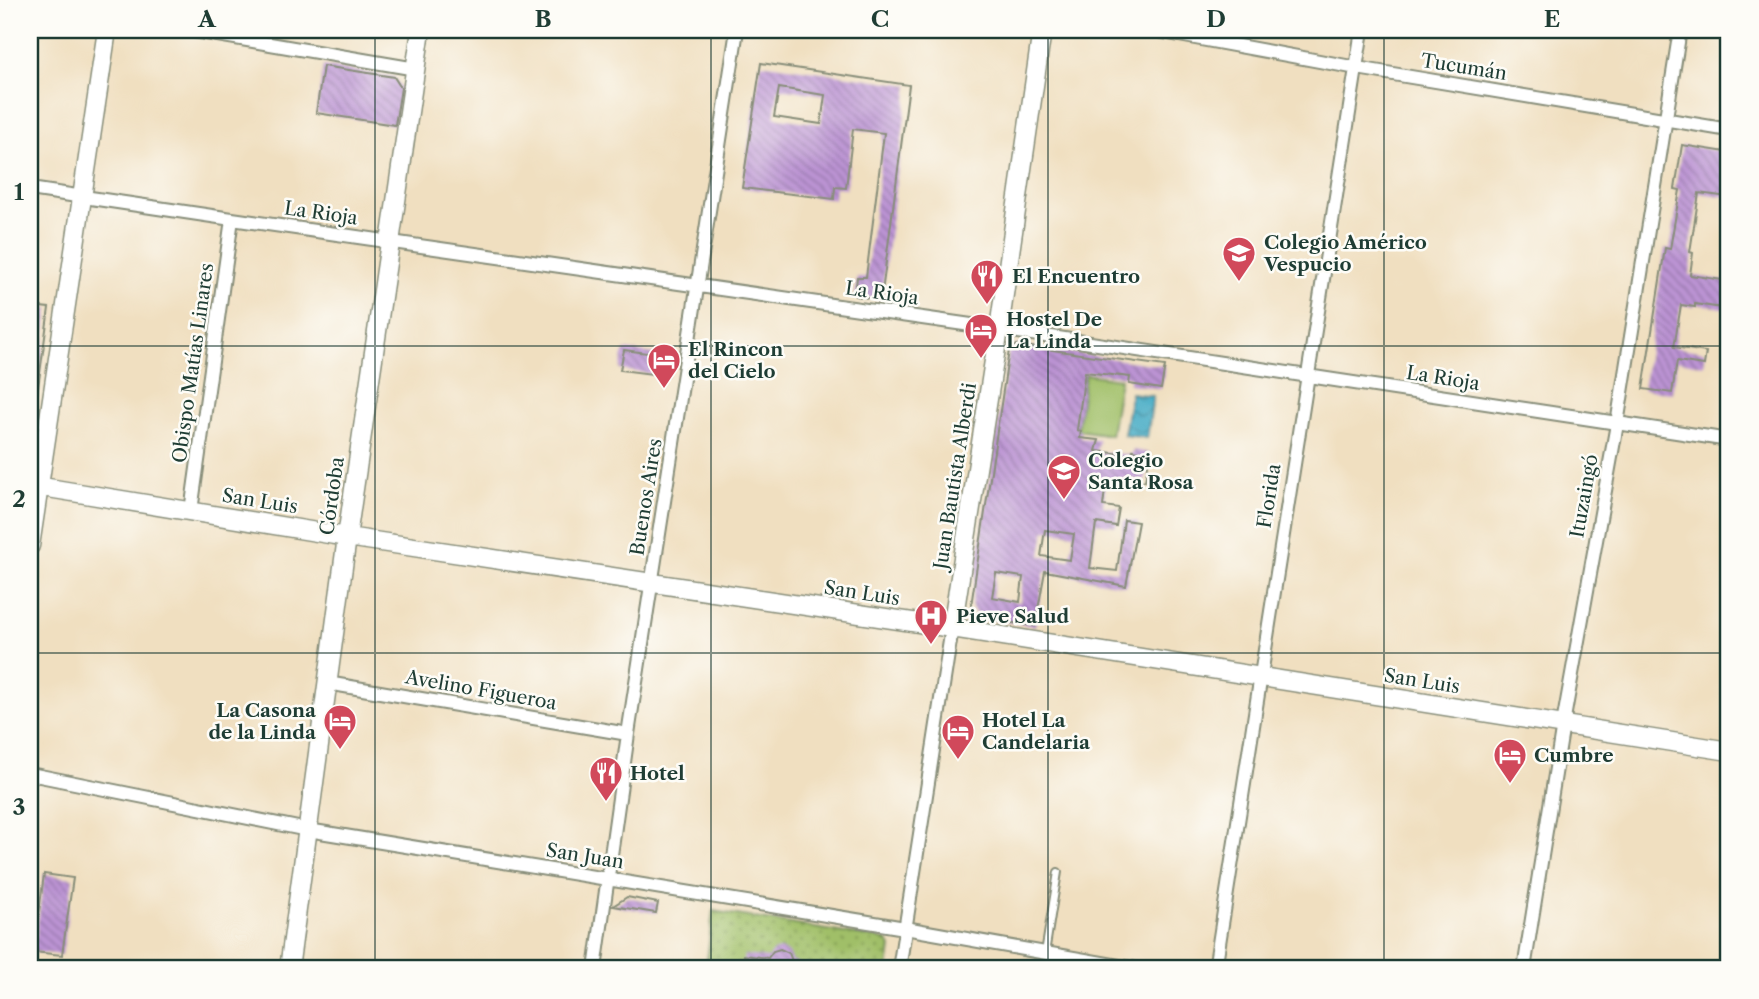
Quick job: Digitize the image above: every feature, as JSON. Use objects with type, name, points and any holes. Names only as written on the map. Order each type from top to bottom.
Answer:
[{"type":"street","points":[[30,546],[34,486],[83,197],[107,30]]},
{"type":"street","points":[[188,30],[416,69]]},
{"type":"street","name":"Córdoba","points":[[289,969],[347,537],[421,30]]},
{"type":"street","name":"Buenos Aires","points":[[596,969],[628,734],[737,30]]},
{"type":"street","name":"Juan Bautista Alberdi","points":[[899,969],[999,329],[1042,30]]},
{"type":"street","name":"Tucumán","points":[[1152,30],[1357,68],[1729,130]]},
{"type":"street","name":"Florida","points":[[1215,969],[1362,30]]},
{"type":"street","name":"Ituzaingó","points":[[1524,969],[1563,724],[1617,424],[1680,30]]},
{"type":"street","name":"La Rioja","points":[[30,189],[999,329],[1729,440]]},
{"type":"street","name":"Obispo Matías Linares","points":[[191,511],[232,219]]},
{"type":"street","name":"San Luis","points":[[34,486],[1729,751]]},
{"type":"street","name":"Avelino Figueroa","points":[[327,683],[628,734]]},
{"type":"street","name":"San Juan","points":[[30,774],[308,830],[905,928],[1136,969]]},
{"type":"lane","points":[[1045,953],[1058,872]]},
{"type":"green space","points":[[1085,374],[1120,379],[1111,435],[1077,430]]},
{"type":"green space","points":[[713,911],[887,940],[891,947],[888,969],[706,969]]},
{"type":"water","points":[[1131,393],[1153,396],[1147,438],[1124,435]]},
{"type":"building","points":[[761,63],[909,85],[881,300],[855,296],[857,277],[866,277],[884,133],[853,129],[846,188],[835,187],[834,199],[742,188]],"holes":[[[779,88],[825,95],[821,124],[774,117]]]},
{"type":"building","points":[[323,66],[394,77],[401,88],[395,125],[316,113]]},
{"type":"building","points":[[1682,145],[1726,152],[1725,157],[1729,157],[1729,197],[1699,193],[1690,252],[1693,253],[1690,275],[1729,281],[1729,309],[1695,304],[1695,307],[1681,305],[1674,347],[1706,352],[1704,365],[1677,361],[1672,393],[1643,389],[1665,248],[1670,249],[1680,190],[1675,189]]},
{"type":"building","points":[[30,306],[49,308],[37,395],[30,395]]},
{"type":"building","name":"Colegio Santa Rosa","points":[[1017,345],[1165,366],[1161,389],[1129,384],[1130,377],[1085,372],[1077,430],[1081,431],[1080,438],[1099,440],[1096,451],[1131,455],[1133,450],[1150,453],[1145,481],[1124,478],[1123,484],[1106,482],[1103,506],[1119,508],[1116,526],[1096,523],[1090,568],[1117,571],[1124,520],[1138,522],[1126,586],[1045,571],[1035,626],[978,618],[971,606],[1009,350]],"holes":[[[1045,530],[1074,534],[1070,560],[1041,556]],[[996,573],[1023,577],[1020,602],[992,597]]]},
{"type":"building","points":[[624,350],[671,356],[668,376],[620,370]]},
{"type":"building","points":[[44,874],[73,878],[62,955],[34,952]]},
{"type":"building","points":[[627,897],[658,903],[656,913],[613,906]]},
{"type":"building","points":[[780,949],[789,953],[792,961],[797,962],[797,969],[742,969],[744,955],[768,958],[773,951]]},
{"type":"place","name":"Colegio Américo Vespucio","points":[[1239,283]]},
{"type":"place","name":"El Encuentro","points":[[987,306]]},
{"type":"place","name":"Hostel De La Linda","points":[[981,360]]},
{"type":"place","name":"El Rincon del Cielo","points":[[664,390]]},
{"type":"place","name":"Colegio Santa Rosa","points":[[1064,501]]},
{"type":"place","name":"Pieve Salud","points":[[931,646]]},
{"type":"place","name":"La Casona de la Linda","points":[[340,751]]},
{"type":"place","name":"Hotel La Candelaria","points":[[958,761]]},
{"type":"place","name":"Cumbre","points":[[1510,785]]},
{"type":"place","name":"Hotel","points":[[606,803]]}]
